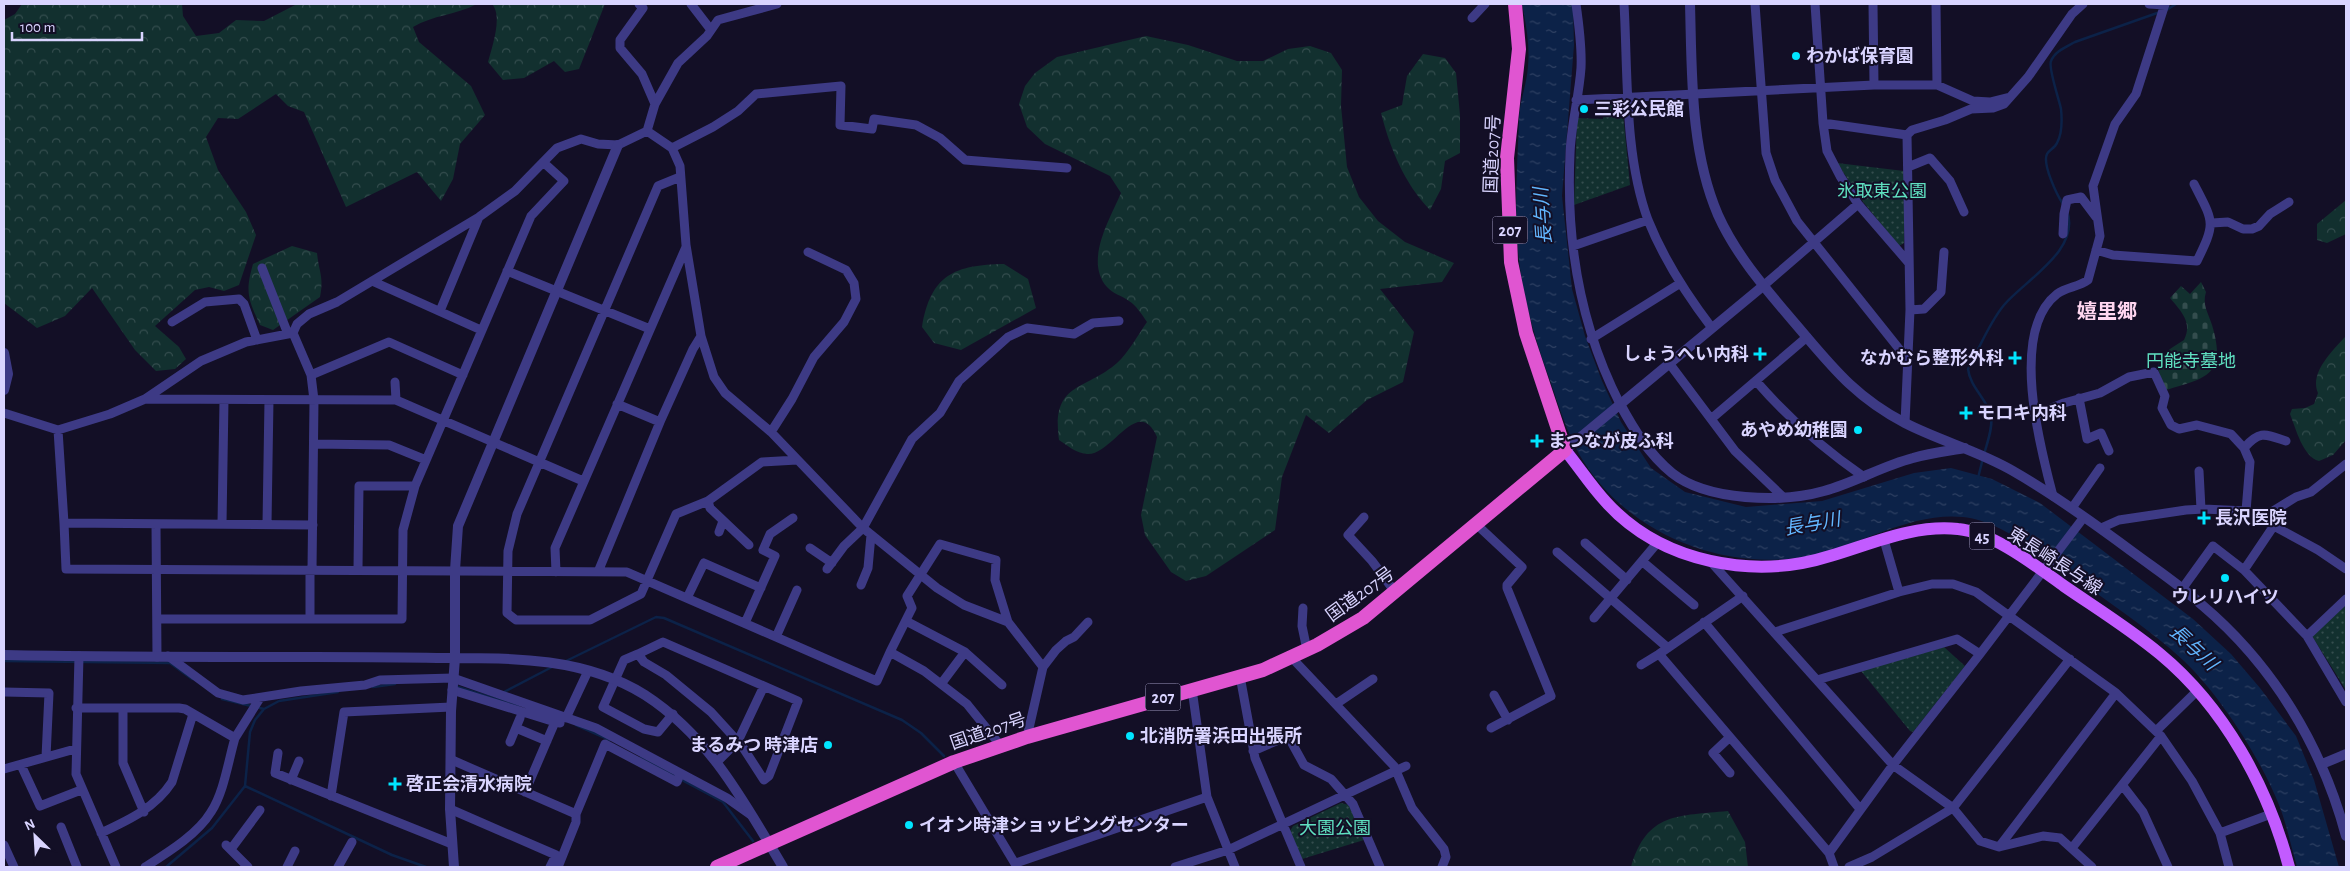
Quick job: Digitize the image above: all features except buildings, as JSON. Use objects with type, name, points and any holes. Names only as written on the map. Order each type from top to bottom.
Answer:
[{"type":"highway","name":"国道207号","points":[[717,867],[954,762],[1000,745],[1240,676],[1292,658],[1363,618],[1568,448],[1526,333],[1511,262],[1507,158],[1519,49],[1515,4]]},
{"type":"main road","name":"東長崎長与線","points":[[1568,448],[1607,503],[1630,523],[1658,542],[1711,562],[1750,567],[1788,567],[1920,530],[1958,529],[1987,538],[2044,568],[2159,653],[2197,691],[2243,754],[2272,814],[2289,867]]},
{"type":"street","points":[[640,4],[644,8],[620,40],[620,48],[642,74],[655,104]]},
{"type":"street","points":[[691,4],[710,30]]},
{"type":"street","points":[[4,413],[58,430],[110,414],[145,399],[201,361],[246,342],[290,334],[297,324],[309,314],[337,302],[479,217],[515,191],[557,148],[571,141],[581,139],[598,144],[618,145],[647,131],[655,104],[678,63],[707,36],[718,20],[777,4]]},
{"type":"street","points":[[1472,18],[1485,4]]},
{"type":"street","points":[[1576,4],[1581,67],[1570,152],[1569,203],[1580,298],[1591,339],[1619,405],[1651,454],[1674,474],[1706,490],[1744,497],[1822,492],[1912,458],[1966,448]]},
{"type":"street","points":[[1624,4],[1632,144],[1638,182],[1648,220],[1679,284],[1712,328]]},
{"type":"street","points":[[1690,4],[1693,93],[1702,161],[1718,214],[1731,240],[1763,286],[1833,370],[1860,395],[1905,423],[1966,448],[2011,470],[2072,508],[2081,520],[2101,528],[2182,589],[2246,646],[2276,685],[2322,764],[2336,798],[2346,836]]},
{"type":"street","points":[[1755,4],[1766,153],[1775,180],[1786,204],[1813,242],[1908,360]]},
{"type":"street","points":[[1815,4],[1823,124],[1827,151],[1858,204],[1908,262]]},
{"type":"street","points":[[1873,4],[1874,85]]},
{"type":"street","points":[[1936,4],[1937,85]]},
{"type":"street","points":[[1905,423],[1910,310],[1907,135],[1912,130],[1945,120],[1970,109],[1993,108],[2004,104],[2028,77],[2072,14],[2083,4]]},
{"type":"street","points":[[2053,496],[2035,415],[2031,366],[2032,350],[2039,316],[2056,294],[2083,284],[2088,280],[2100,236],[2093,186],[2115,124],[2136,94],[2165,5],[2149,4]]},
{"type":"street","points":[[1576,100],[1874,85],[1937,85],[1973,101],[1990,102],[2010,97]]},
{"type":"street","points":[[672,148],[713,127],[738,111],[756,94],[841,86],[840,125],[872,129],[874,119],[916,125],[940,138],[965,160],[1067,168]]},
{"type":"street","points":[[1823,124],[1907,135]]},
{"type":"street","points":[[647,131],[672,148],[680,166],[686,245],[701,336],[714,377],[725,393],[771,432],[862,528],[920,574],[964,605],[1008,622]]},
{"type":"street","points":[[454,867],[450,809],[452,760],[451,707],[455,658],[455,570],[458,526],[618,145]]},
{"type":"street","points":[[1908,168],[1930,158],[1950,181],[1964,212]]},
{"type":"street","points":[[157,619],[402,619],[403,530],[416,486],[531,216],[564,181],[544,162]]},
{"type":"street","points":[[680,177],[658,186],[511,530],[506,572],[507,613],[516,620],[590,620],[641,594],[676,514],[708,501],[762,462],[797,460]]},
{"type":"street","points":[[2096,250],[2113,255],[2197,260],[2212,231],[2212,223],[2194,184]]},
{"type":"street","points":[[2064,234],[2064,214],[2067,201],[2070,198],[2081,197],[2096,217]]},
{"type":"street","points":[[2212,223],[2228,222],[2243,229],[2252,229],[2259,226],[2270,214],[2289,202]]},
{"type":"street","points":[[1568,448],[1763,286],[1858,204]]},
{"type":"street","points":[[440,311],[479,217]]},
{"type":"street","points":[[1573,246],[1648,220]]},
{"type":"street","points":[[556,572],[555,548],[686,245]]},
{"type":"street","points":[[771,432],[792,399],[814,357],[844,322],[856,299],[854,283],[846,270],[808,252]]},
{"type":"street","points":[[1910,310],[1924,309],[1941,292],[1944,252]]},
{"type":"street","points":[[262,268],[310,375],[314,400],[310,619]]},
{"type":"street","points":[[507,271],[650,329]]},
{"type":"street","points":[[372,282],[481,330]]},
{"type":"street","points":[[1591,339],[1679,284]]},
{"type":"street","points":[[172,322],[205,302],[239,299],[244,304],[257,340]]},
{"type":"street","points":[[810,548],[829,566],[844,546],[862,528],[912,439],[940,413],[959,381],[1008,338],[1026,328],[1074,334],[1093,324],[1120,321]]},
{"type":"street","points":[[598,572],[660,422],[692,349],[701,336]]},
{"type":"street","points":[[1710,419],[1807,337]]},
{"type":"street","points":[[310,375],[389,342],[463,375]]},
{"type":"street","points":[[4,353],[8,374],[4,390]]},
{"type":"street","points":[[1669,363],[1735,451],[1782,496]]},
{"type":"street","points":[[2035,415],[2079,398],[2100,393],[2129,377],[2154,372],[2165,396],[2162,408],[2172,425],[2179,429],[2197,426],[2231,434],[2244,448],[2250,462],[2246,511]]},
{"type":"street","points":[[1756,381],[1786,416],[1827,452],[1864,477]]},
{"type":"street","points":[[395,382],[396,400]]},
{"type":"street","points":[[2079,398],[2087,439],[2101,433],[2109,451]]},
{"type":"street","points":[[145,399],[396,400],[583,480]]},
{"type":"street","points":[[222,524],[224,400]]},
{"type":"street","points":[[267,524],[269,400]]},
{"type":"street","points":[[617,404],[660,422]]},
{"type":"street","points":[[58,430],[66,569],[402,569],[506,572],[627,572],[877,681],[912,608],[907,596],[940,544],[996,560],[995,580],[1008,622],[1043,667]]},
{"type":"street","points":[[2244,448],[2254,436],[2265,434],[2286,441]]},
{"type":"street","points":[[314,444],[389,445],[426,460]]},
{"type":"street","points":[[2260,519],[2296,497],[2311,492],[2346,464]]},
{"type":"street","points":[[2072,508],[2100,468]]},
{"type":"street","points":[[2199,471],[2201,509]]},
{"type":"street","points":[[358,569],[359,486],[416,486]]},
{"type":"street","points":[[708,501],[710,508],[723,522],[749,545]]},
{"type":"street","points":[[2101,528],[2119,520],[2201,509],[2246,511],[2318,550],[2346,568]]},
{"type":"street","points":[[1364,517],[1348,535],[1372,561],[1395,592]]},
{"type":"street","points":[[745,623],[775,556],[764,550],[770,534],[793,518]]},
{"type":"street","points":[[1829,853],[1893,765],[2081,520]]},
{"type":"street","points":[[719,532],[723,522]]},
{"type":"street","points":[[64,523],[313,525]]},
{"type":"street","points":[[156,524],[158,569],[157,657]]},
{"type":"street","points":[[1476,524],[1522,567],[1507,585],[1551,696],[1491,728]]},
{"type":"street","points":[[2244,570],[2273,527]]},
{"type":"street","points":[[861,585],[868,568],[871,535]]},
{"type":"street","points":[[1884,540],[1900,592]]},
{"type":"street","points":[[1594,618],[1658,542]]},
{"type":"street","points":[[1585,543],[1627,580]]},
{"type":"street","points":[[2182,589],[2213,546],[2244,570],[2307,636],[2346,702]]},
{"type":"street","points":[[1558,552],[1668,648]]},
{"type":"street","points":[[1643,562],[1694,605]]},
{"type":"street","points":[[1711,562],[1893,765],[1953,808],[1980,841],[1999,847],[2043,836],[2060,838],[2092,867]]},
{"type":"street","points":[[687,598],[704,563],[761,588]]},
{"type":"street","points":[[1775,632],[1900,592],[1932,584],[1953,584],[1976,592],[2116,693],[2159,734],[2192,781],[2220,833],[2229,867]]},
{"type":"street","points":[[776,637],[797,590]]},
{"type":"street","points":[[1640,665],[1743,596]]},
{"type":"street","points":[[2307,636],[2346,599]]},
{"type":"street","points":[[1303,608],[1302,626],[1307,650]]},
{"type":"street","points":[[906,621],[964,652],[1002,684]]},
{"type":"street","points":[[1027,737],[1043,667],[1056,650],[1074,637],[1088,622]]},
{"type":"street","points":[[1704,622],[1860,810]]},
{"type":"street","points":[[1817,680],[1957,639],[1980,654]]},
{"type":"street","points":[[638,654],[644,662],[666,675],[711,712],[738,741],[764,780],[769,776],[798,700],[663,642],[624,660],[603,707],[644,729],[658,732],[673,714]]},
{"type":"street","points":[[890,652],[924,671],[968,704],[1000,745]]},
{"type":"street","points":[[941,684],[964,652]]},
{"type":"street","points":[[1659,654],[1829,853],[1834,867]]},
{"type":"street","points":[[4,655],[536,660],[588,671],[614,679],[643,694],[673,714],[718,761],[783,867]]},
{"type":"street","points":[[168,656],[218,693],[243,700],[301,691],[365,685],[380,680],[453,678],[499,694],[561,720]]},
{"type":"street","points":[[79,657],[76,708],[76,774],[81,790],[116,867]]},
{"type":"street","points":[[1292,658],[1394,766],[1412,808],[1444,849],[1446,857],[1442,867]]},
{"type":"street","points":[[1849,867],[1872,857],[1953,808],[2070,659]]},
{"type":"street","points":[[525,792],[547,741],[588,671]]},
{"type":"street","points":[[1240,676],[1253,751],[1301,867]]},
{"type":"street","points":[[1336,704],[1373,679]]},
{"type":"street","points":[[718,761],[738,741],[764,686]]},
{"type":"street","points":[[1192,689],[1207,797],[1235,867]]},
{"type":"street","points":[[452,690],[596,728],[727,798],[752,815]]},
{"type":"street","points":[[2072,848],[2124,786],[2159,734],[2197,691]]},
{"type":"street","points":[[4,692],[49,693],[46,757]]},
{"type":"street","points":[[1999,847],[2116,693]]},
{"type":"street","points":[[1494,695],[1508,720]]},
{"type":"street","points":[[145,867],[178,843],[211,812],[226,771],[234,738],[260,698]]},
{"type":"street","points":[[331,796],[344,712],[451,707]]},
{"type":"street","points":[[76,708],[179,708],[234,738]]},
{"type":"street","points":[[123,708],[122,763],[144,812]]},
{"type":"street","points":[[101,833],[144,812],[172,782],[192,714]]},
{"type":"street","points":[[510,742],[520,718]]},
{"type":"street","points":[[516,728],[547,741]]},
{"type":"street","points":[[1253,751],[1288,736],[1304,765],[1331,778],[1353,804],[1380,867]]},
{"type":"street","points":[[1730,737],[1713,753],[1730,773]]},
{"type":"street","points":[[558,867],[576,822],[576,814],[605,744],[677,782],[680,774]]},
{"type":"street","points":[[4,769],[75,749]]},
{"type":"street","points":[[278,753],[275,773],[452,844]]},
{"type":"street","points":[[2322,764],[2346,754]]},
{"type":"street","points":[[452,760],[576,814]]},
{"type":"street","points":[[291,780],[299,761]]},
{"type":"street","points":[[954,762],[1016,865],[1207,797]]},
{"type":"street","points":[[21,765],[40,806],[81,790]]},
{"type":"street","points":[[1175,867],[1228,850],[1406,766]]},
{"type":"street","points":[[2124,786],[2143,812],[2168,867]]},
{"type":"street","points":[[450,809],[556,855],[550,867]]},
{"type":"street","points":[[248,867],[228,847],[260,810]]},
{"type":"street","points":[[2220,833],[2272,814]]},
{"type":"street","points":[[61,827],[77,867]]},
{"type":"street","points":[[338,867],[352,842]]},
{"type":"street","points":[[4,845],[14,867]]},
{"type":"street","points":[[287,867],[295,851]]},
{"type":"green space","points":[[22,4],[182,4],[183,16],[196,36],[219,33],[236,20],[264,21],[297,4],[477,4],[461,11],[428,20],[413,27],[419,42],[471,86],[485,115],[460,144],[453,179],[441,201],[417,172],[346,207],[304,112],[288,106],[276,94],[238,119],[218,118],[206,137],[218,170],[246,212],[256,235],[239,285],[224,291],[209,287],[195,290],[155,326],[179,347],[186,359],[175,369],[156,371],[135,350],[92,288],[65,316],[37,328],[4,303],[4,20],[15,14]]},
{"type":"green space","points":[[492,4],[605,4],[579,69],[565,72],[554,61],[524,78],[503,80],[488,62],[497,24],[497,16]]},
{"type":"green space","points":[[1146,36],[1188,45],[1237,61],[1263,61],[1288,49],[1310,46],[1331,53],[1342,70],[1341,106],[1347,167],[1359,197],[1378,221],[1405,242],[1454,263],[1442,282],[1380,289],[1414,332],[1403,382],[1367,400],[1329,433],[1306,415],[1282,477],[1275,530],[1206,576],[1186,581],[1171,572],[1145,535],[1141,515],[1157,437],[1150,425],[1142,422],[1133,424],[1106,446],[1096,452],[1087,454],[1076,451],[1059,440],[1058,421],[1060,407],[1065,398],[1073,390],[1117,363],[1147,322],[1132,303],[1107,287],[1101,277],[1098,265],[1101,240],[1121,193],[1110,176],[1045,144],[1027,127],[1019,104],[1025,86],[1035,73],[1057,57]]},
{"type":"green space","points":[[1423,54],[1445,58],[1456,73],[1460,115],[1460,153],[1445,161],[1441,189],[1430,210],[1405,177],[1389,139],[1381,113],[1402,105],[1407,76]]},
{"type":"green space","points":[[1604,103],[1622,103],[1630,185],[1574,205],[1577,118],[1603,119]]},
{"type":"green space","name":"氷取東公園","points":[[1837,163],[1904,171],[1904,243],[1899,246],[1864,203]]},
{"type":"green space","points":[[2346,200],[2346,234],[2327,243],[2317,240],[2317,224]]},
{"type":"green space","points":[[292,246],[317,253],[321,279],[320,297],[273,330],[260,325],[250,302],[249,282],[253,264]]},
{"type":"green space","points":[[1004,264],[1028,279],[1036,308],[961,350],[934,343],[922,327],[926,309],[939,284],[959,270]]},
{"type":"green space","name":"円能寺墓地","points":[[2201,282],[2206,292],[2205,305],[2216,342],[2217,355],[2215,364],[2210,372],[2203,377],[2166,390],[2158,365],[2163,355],[2184,340],[2187,328],[2184,318],[2170,298],[2181,286],[2190,294]]},
{"type":"green space","points":[[2346,336],[2346,440],[2333,455],[2319,461],[2313,458],[2304,448],[2290,414],[2292,409],[2305,408],[2314,404],[2318,393],[2316,385],[2319,370]]},
{"type":"green space","points":[[2346,605],[2346,690],[2312,636]]},
{"type":"green space","points":[[1944,647],[1965,666],[1913,732],[1910,731],[1861,671]]},
{"type":"green space","name":"大園公園","points":[[1341,803],[1349,805],[1364,840],[1302,859],[1290,831],[1293,826]]},
{"type":"green space","points":[[1728,811],[1745,842],[1748,867],[1631,867],[1638,849],[1646,836],[1656,826],[1680,816]]},
{"type":"water","name":"長与川","points":[[1522,4],[1573,4],[1574,45],[1562,196],[1572,289],[1585,336],[1602,381],[1621,422],[1651,468],[1685,492],[1746,507],[1822,501],[1914,473],[1951,468],[1992,479],[2040,503],[2193,619],[2231,654],[2260,688],[2296,736],[2314,780],[2339,867],[2297,867],[2282,813],[2265,774],[2227,712],[2213,693],[2184,661],[2130,617],[2048,558],[2006,531],[1977,520],[1963,517],[1944,517],[1906,524],[1814,555],[1780,559],[1746,558],[1713,552],[1680,542],[1650,526],[1623,506],[1599,482],[1579,454],[1564,419],[1533,330],[1521,275],[1516,217],[1519,114],[1528,58],[1527,35]]},
{"type":"waterway","points":[[2165,11],[2176,4]]},
{"type":"waterway","points":[[2063,204],[2051,179],[2046,159],[2047,154],[2059,139],[2061,131],[2061,109],[2052,77],[2051,61],[2058,52],[2075,42],[2160,12]]},
{"type":"waterway","points":[[1985,451],[1991,429],[1991,415],[1986,403],[1975,387],[1968,369],[1989,328],[2004,305],[2037,275],[2059,251],[2066,239],[2069,225],[2067,211]]},
{"type":"waterway","points":[[1978,478],[1982,462]]},
{"type":"waterway","points":[[564,662],[656,617],[664,618],[902,720],[921,733],[944,756]]},
{"type":"waterway","points":[[4,661],[170,663],[192,679]]},
{"type":"waterway","points":[[504,692],[552,667]]},
{"type":"waterway","points":[[373,687],[395,684]]},
{"type":"waterway","points":[[455,686],[519,706]]},
{"type":"waterway","points":[[166,867],[212,828],[245,786],[250,732],[255,720],[264,709],[279,701],[338,692]]},
{"type":"waterway","points":[[222,699],[264,709]]},
{"type":"waterway","points":[[576,725],[610,740]]},
{"type":"waterway","points":[[641,757],[676,776]]},
{"type":"waterway","points":[[680,779],[723,802],[753,841]]},
{"type":"waterway","points":[[245,786],[392,855],[426,867]]},
{"type":"place","name":"わかば保育園","points":[[1796,56]]},
{"type":"place","name":"三彩公民館","points":[[1584,109]]},
{"type":"place","name":"しょうへい内科","points":[[1760,354]]},
{"type":"place","name":"なかむら整形外科","points":[[2015,358]]},
{"type":"place","name":"モロキ内科","points":[[1966,413]]},
{"type":"place","name":"あやめ幼稚園","points":[[1858,430]]},
{"type":"place","name":"まつなが皮ふ科","points":[[1537,441]]},
{"type":"place","name":"長沢医院","points":[[2204,518]]},
{"type":"place","name":"ウレリハイツ","points":[[2225,578]]},
{"type":"place","name":"北消防署浜田出張所","points":[[1130,736]]},
{"type":"place","name":"まるみつ 時津店","points":[[828,745]]},
{"type":"place","name":"啓正会清水病院","points":[[395,784]]},
{"type":"place","name":"イオン時津ショッピングセンター","points":[[909,825]]},
{"type":"district","name":"嬉里郷","points":[[2107,311]]}]
